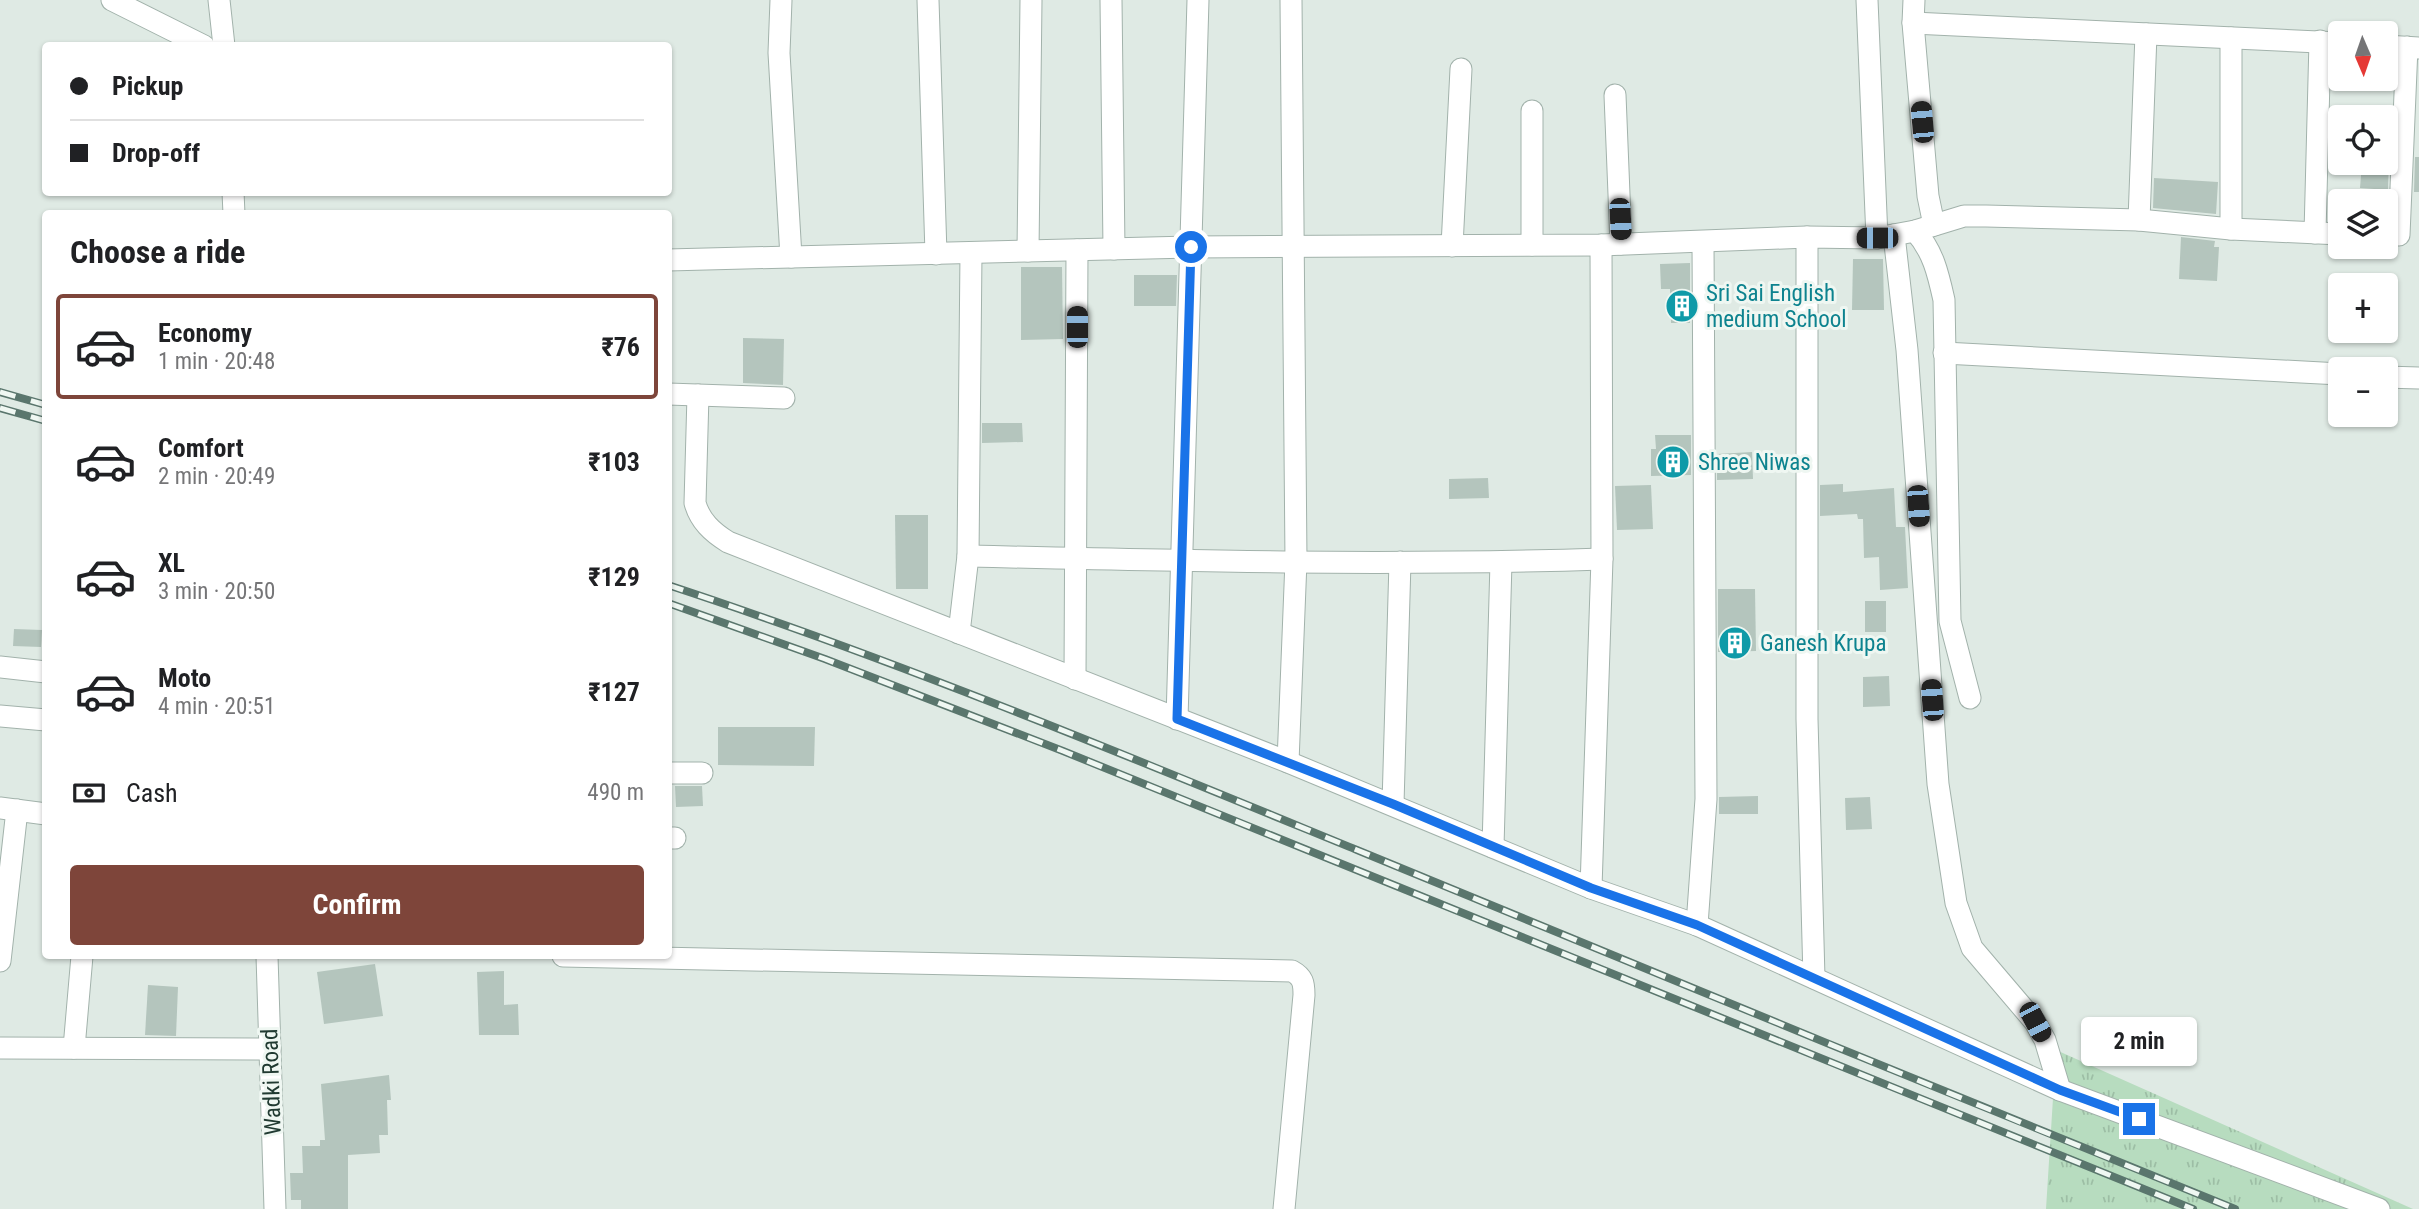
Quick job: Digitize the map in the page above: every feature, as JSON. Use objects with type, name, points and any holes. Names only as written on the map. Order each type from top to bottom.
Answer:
[{"type":"street","points":[[112,0],[196,42]]},
{"type":"street","points":[[219,0],[224,42]]},
{"type":"street","points":[[780,0],[779,53],[791,257]]},
{"type":"street","points":[[928,0],[936,254]]},
{"type":"street","points":[[1028,251],[1031,0]]},
{"type":"street","points":[[1111,0],[1114,249]]},
{"type":"street","points":[[1177,719],[1198,0]]},
{"type":"street","points":[[1288,762],[1296,561],[1292,0]]},
{"type":"street","points":[[1867,0],[1885,236],[1907,350],[1938,784],[1956,903],[1972,948],[2035,1022],[2045,1040],[2060,1090]]},
{"type":"street","points":[[1914,0],[1913,23],[1928,196],[1924,228],[1944,300],[1950,621],[1970,698]]},
{"type":"street","points":[[1913,23],[2328,42]]},
{"type":"street","points":[[2138,220],[2146,34]]},
{"type":"street","points":[[2231,38],[2231,229]]},
{"type":"street","points":[[2401,236],[2413,47]]},
{"type":"street","points":[[2315,233],[2328,67]]},
{"type":"street","points":[[1452,246],[1461,69]]},
{"type":"street","points":[[1591,888],[1615,96]]},
{"type":"street","points":[[1532,111],[1532,245]]},
{"type":"street","points":[[672,260],[1191,247],[1703,243],[1885,236],[1964,216],[2138,220],[2231,229],[2328,234]]},
{"type":"street","points":[[1807,237],[1807,719],[1814,978]]},
{"type":"street","points":[[1697,925],[1706,799],[1703,243]]},
{"type":"street","points":[[1075,679],[1077,250]]},
{"type":"street","points":[[959,633],[968,556],[971,253]]},
{"type":"street","points":[[1944,353],[2328,373]]},
{"type":"street","points":[[2398,377],[2419,378]]},
{"type":"street","points":[[672,394],[784,398]]},
{"type":"street","points":[[698,395],[695,503],[697,513],[714,534],[727,542],[1393,804],[1591,888],[1697,925],[2060,1090],[2379,1209]]},
{"type":"street","points":[[968,556],[1182,561],[1501,562],[1602,559]]},
{"type":"street","points":[[1393,804],[1400,562]]},
{"type":"street","points":[[1493,847],[1501,562]]},
{"type":"street","points":[[0,667],[42,672]]},
{"type":"street","points":[[0,716],[42,720]]},
{"type":"street","points":[[672,773],[702,773]]},
{"type":"street","points":[[0,961],[8,809],[42,813]]},
{"type":"street","points":[[672,958],[1293,971],[1300,975],[1304,983],[1304,995],[1284,1209]]},
{"type":"street","points":[[74,1048],[82,959]]},
{"type":"street","name":"Wadki Road","points":[[267,959],[275,1209]]},
{"type":"street","points":[[0,1048],[270,1049]]},
{"type":"green space","points":[[2056,1050],[2413,1209],[2046,1209]]},
{"type":"building","points":[[2415,157],[2419,157],[2419,192],[2414,192]]},
{"type":"building","points":[[2361,175],[2388,175],[2388,189],[2360,188]]},
{"type":"building","points":[[2154,178],[2218,182],[2216,214],[2153,208]]},
{"type":"building","points":[[2181,237],[2215,241],[2214,247],[2219,247],[2217,281],[2179,279]]},
{"type":"building","points":[[1853,259],[1883,259],[1884,310],[1852,310]]},
{"type":"building","name":"Sri Sai English medium School","points":[[1690,263],[1690,323],[1671,323],[1670,289],[1661,289],[1660,264]]},
{"type":"building","points":[[1021,267],[1062,267],[1063,339],[1021,340]]},
{"type":"building","points":[[1134,275],[1177,275],[1176,306],[1134,306]]},
{"type":"building","points":[[743,338],[784,339],[783,385],[743,383]]},
{"type":"building","points":[[982,423],[1022,423],[1023,442],[982,443]]},
{"type":"building","name":"Shree Niwas","points":[[1655,435],[1691,435],[1691,475],[1651,476],[1651,449],[1656,449]]},
{"type":"building","points":[[1752,452],[1753,479],[1717,480],[1717,454]]},
{"type":"building","points":[[1488,478],[1489,498],[1449,499],[1449,479]]},
{"type":"building","points":[[1843,484],[1843,492],[1894,488],[1896,527],[1905,527],[1908,588],[1880,590],[1879,557],[1864,558],[1863,519],[1858,519],[1857,514],[1820,516],[1820,485]]},
{"type":"building","points":[[1651,485],[1653,529],[1617,530],[1615,486]]},
{"type":"building","points":[[895,515],[928,515],[928,589],[896,589]]},
{"type":"building","points":[[1718,589],[1755,589],[1756,651],[1718,652]]},
{"type":"building","points":[[1865,601],[1886,601],[1886,632],[1865,632]]},
{"type":"building","points":[[14,629],[42,630],[41,647],[13,646]]},
{"type":"building","points":[[1889,676],[1890,706],[1863,707],[1863,677]]},
{"type":"building","points":[[718,727],[815,727],[814,766],[718,765]]},
{"type":"building","points":[[675,786],[702,786],[703,806],[676,807]]},
{"type":"building","points":[[1758,796],[1758,814],[1719,814],[1719,797]]},
{"type":"building","points":[[1870,797],[1872,829],[1846,830],[1845,798]]},
{"type":"building","points":[[375,964],[383,1016],[324,1024],[317,972]]},
{"type":"building","points":[[504,971],[504,1005],[518,1004],[519,1035],[479,1035],[477,972]]},
{"type":"building","points":[[148,985],[178,987],[176,1036],[145,1035]]},
{"type":"building","points":[[389,1075],[391,1100],[387,1100],[388,1135],[379,1135],[380,1153],[348,1155],[348,1209],[301,1209],[301,1200],[291,1200],[290,1173],[303,1173],[302,1146],[320,1146],[320,1140],[325,1140],[321,1084]]},
{"type":"railway","points":[[0,392],[42,404]]},
{"type":"railway","points":[[0,408],[42,420]]},
{"type":"railway","points":[[672,586],[929,678],[1101,746],[2235,1209]]},
{"type":"railway","points":[[672,604],[825,659],[1063,751],[2193,1209]]},
{"type":"place","name":"Sri Sai English medium School","points":[[1682,306]]},
{"type":"place","name":"Shree Niwas","points":[[1673,462]]},
{"type":"place","name":"Ganesh Krupa","points":[[1735,643]]},
{"type":"route","points":[[1191,247],[1177,719],[1393,804],[1591,888],[1697,925],[2060,1090],[2139,1119]]}]
